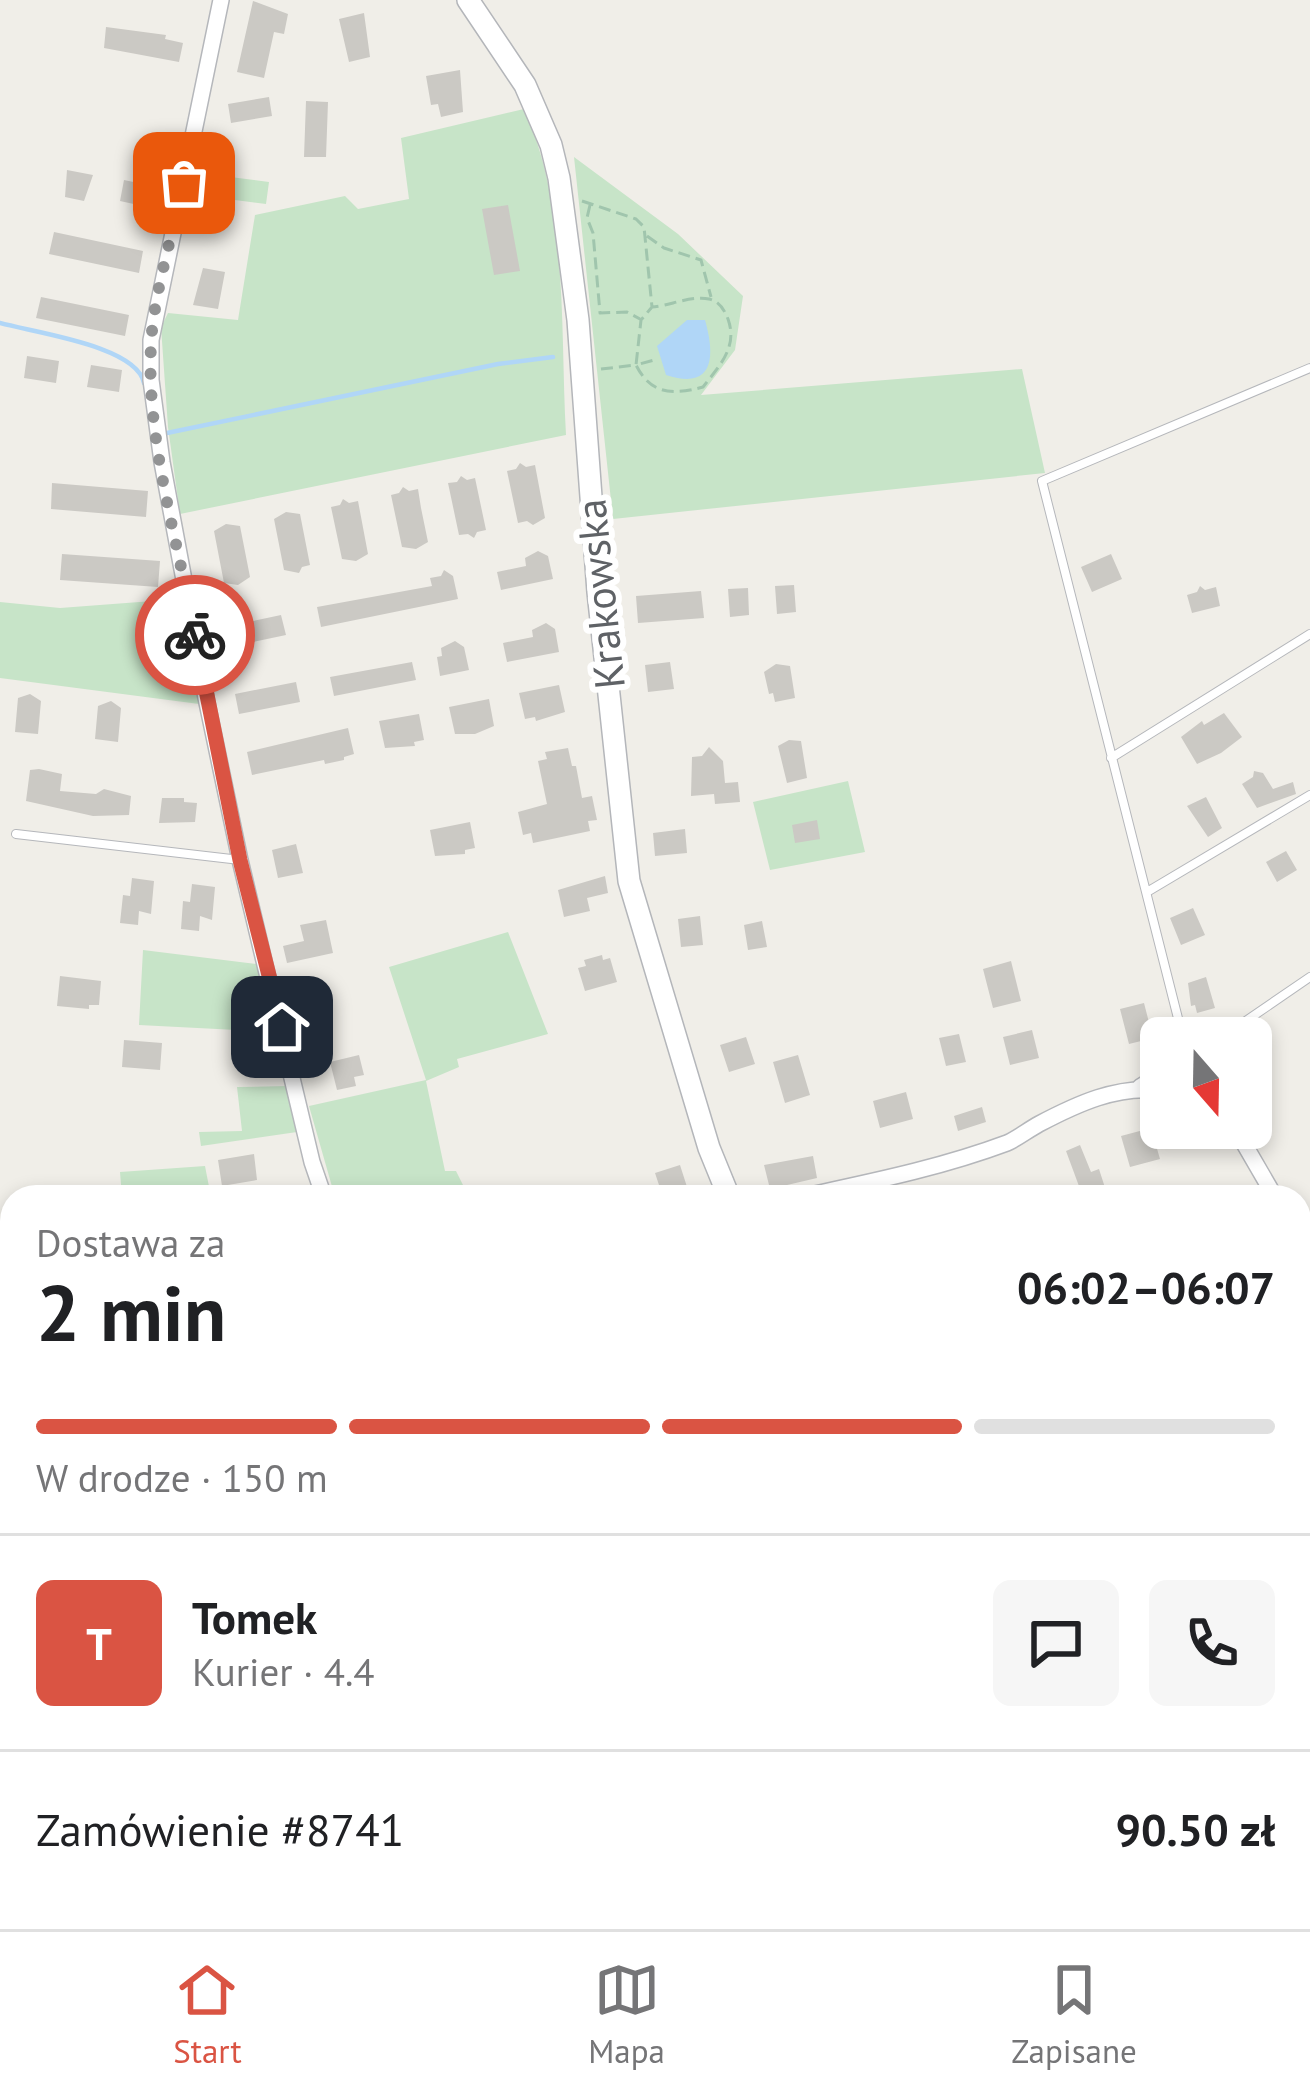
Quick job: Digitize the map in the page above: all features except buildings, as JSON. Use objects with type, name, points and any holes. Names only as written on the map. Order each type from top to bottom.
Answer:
[{"type":"street","points":[[220,0],[151,340],[151,380],[162,462],[240,860],[320,1185]]},
{"type":"street","name":"Krakowska","points":[[468,0],[525,85],[551,145],[564,213],[581,372],[596,570],[629,881],[724,1185]]},
{"type":"street","points":[[859,1185],[1011,1141],[1106,1095],[1140,1088]]},
{"type":"street","points":[[1247,1149],[1268,1185]]},
{"type":"lane","points":[[1178,1017],[1042,482],[1310,368]]},
{"type":"lane","points":[[1111,758],[1310,634]]},
{"type":"lane","points":[[1148,892],[1310,794]]},
{"type":"lane","points":[[16,834],[240,860]]},
{"type":"lane","points":[[1252,1017],[1310,977]]},
{"type":"path","points":[[575,197],[635,219],[664,248],[701,260],[711,299],[722,307],[732,338],[727,356],[703,387],[685,392],[657,390],[645,381],[637,365],[641,320],[652,308],[711,299]]},
{"type":"path","points":[[590,204],[587,218],[593,233],[600,314],[627,312],[641,320]]},
{"type":"path","points":[[646,235],[652,308]]},
{"type":"path","points":[[581,372],[654,361]]},
{"type":"green space","points":[[524,109],[549,187],[555,227],[566,435],[180,514],[161,327],[168,313],[238,320],[255,215],[345,196],[358,209],[409,199],[401,138]]},
{"type":"green space","points":[[574,157],[678,234],[743,296],[735,350],[701,395],[1022,369],[1045,473],[613,519]]},
{"type":"green space","points":[[207,174],[269,182],[266,204],[204,196]]},
{"type":"green space","points":[[179,599],[199,704],[0,678],[0,602],[60,608]]},
{"type":"green space","points":[[848,781],[865,852],[770,870],[753,802]]},
{"type":"green space","points":[[508,932],[548,1034],[457,1059],[459,1067],[426,1081],[445,1171],[456,1171],[463,1185],[332,1185],[309,1106],[426,1080],[389,967]]},
{"type":"green space","points":[[143,950],[256,964],[274,1032],[139,1025]]},
{"type":"green space","points":[[289,1086],[297,1132],[201,1146],[199,1132],[242,1131],[237,1087]]},
{"type":"green space","points":[[205,1166],[209,1185],[121,1185],[120,1172]]},
{"type":"water","points":[[687,320],[705,320],[710,357],[703,374],[682,379],[666,375],[657,346]]},
{"type":"waterway","points":[[0,323],[105,350],[124,359],[144,383]]},
{"type":"waterway","points":[[167,433],[498,364],[553,357]]},
{"type":"way so far","points":[[184,183],[151,340],[151,380],[195,635]]},
{"type":"route","points":[[195,635],[240,860],[282,1027]]}]
